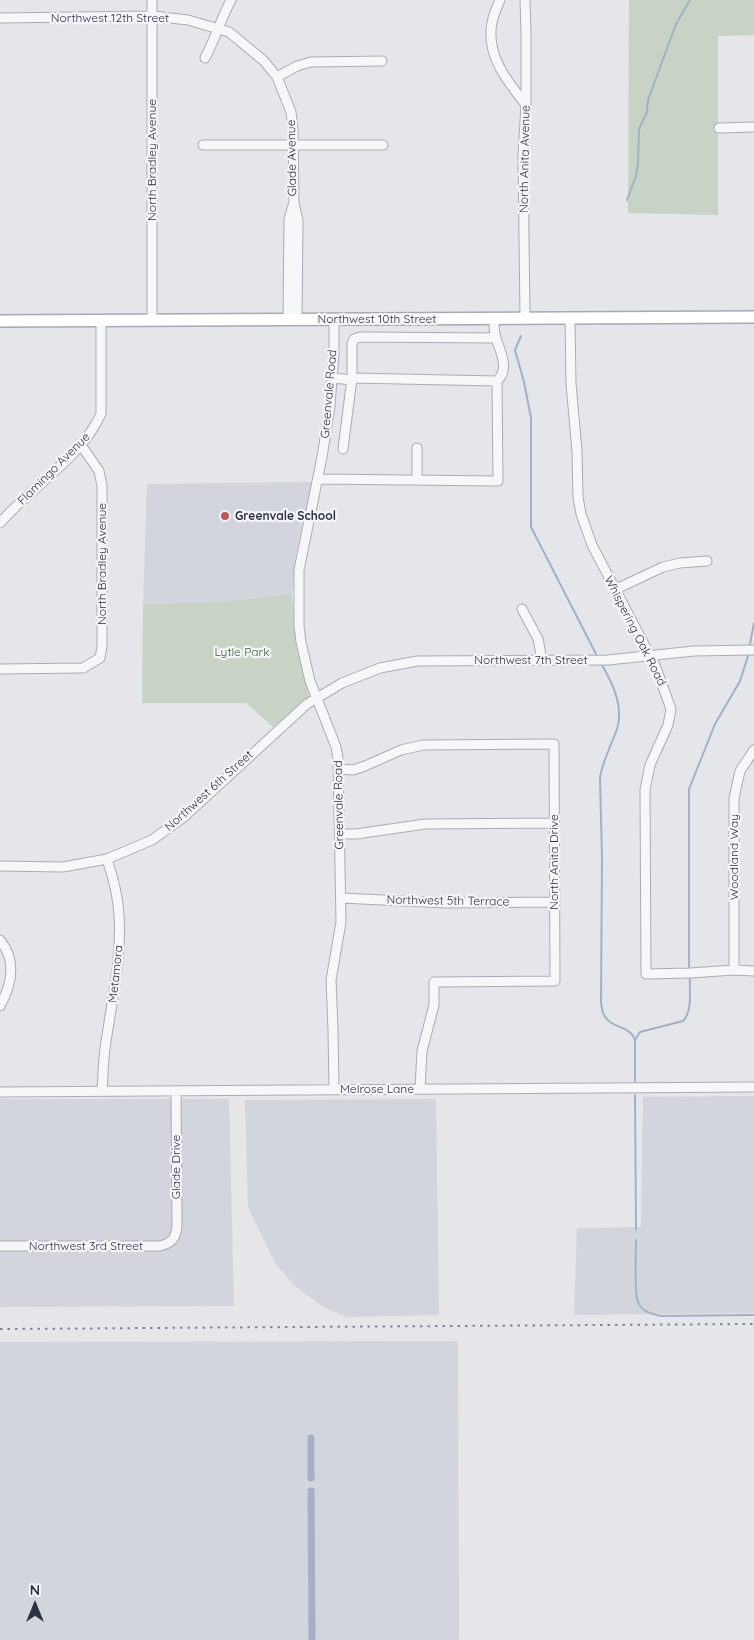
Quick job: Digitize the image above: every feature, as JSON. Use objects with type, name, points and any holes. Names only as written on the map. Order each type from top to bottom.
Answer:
[{"type":"main road","name":"Northwest 10th Street","points":[[0,321],[754,317]]},
{"type":"street","name":"North Bradley Avenue","points":[[152,0],[152,320]]},
{"type":"street","points":[[204,58],[213,44],[217,29],[231,0]]},
{"type":"street","points":[[500,0],[491,29],[493,50],[504,77],[526,105]]},
{"type":"street","name":"North Anita Avenue","points":[[525,0],[525,319]]},
{"type":"street","name":"Northwest 12th Street","points":[[0,18],[153,16],[188,20],[217,29]]},
{"type":"street","name":"Glade Avenue","points":[[217,29],[229,32],[264,61],[277,77],[291,112],[294,146],[293,319]]},
{"type":"street","points":[[277,77],[297,66],[311,62],[382,61]]},
{"type":"street","points":[[719,128],[754,127]]},
{"type":"street","points":[[204,145],[383,145]]},
{"type":"street","name":"Whispering Oak Road","points":[[570,318],[570,384],[581,514],[592,545],[614,590],[655,665],[671,709],[668,725],[650,765],[645,790],[646,974],[734,970]]},
{"type":"street","name":"Greenvale Road","points":[[334,319],[333,378],[327,433],[299,570],[301,642],[316,698],[336,747],[339,770],[340,932],[331,980],[334,1089]]},
{"type":"street","points":[[318,479],[498,482],[497,381],[503,375],[504,370],[496,338],[494,319]]},
{"type":"street","name":"Flamingo Avenue","points":[[0,523],[80,445],[95,426],[101,414],[101,320]]},
{"type":"street","points":[[343,449],[352,379],[352,344],[354,339],[360,337],[496,338]]},
{"type":"street","points":[[333,378],[497,381]]},
{"type":"street","name":"North Bradley Avenue","points":[[0,669],[83,668],[100,658],[102,638],[102,486],[99,471],[80,445]]},
{"type":"street","points":[[417,448],[417,480]]},
{"type":"street","points":[[614,590],[663,567],[680,563],[707,561]]},
{"type":"street","points":[[522,609],[538,639],[542,660]]},
{"type":"street","name":"Northwest 7th Street","points":[[316,698],[361,674],[417,661],[608,660],[694,651],[751,650]]},
{"type":"street","name":"Northwest 6th Street","points":[[0,866],[63,867],[107,859],[152,840],[185,816],[293,716],[316,698]]},
{"type":"street","name":"North Anita Drive","points":[[339,770],[353,770],[401,750],[422,745],[554,744],[555,980],[434,982],[434,1005],[422,1051],[420,1089]]},
{"type":"street","name":"Woodland Way","points":[[734,970],[734,798],[740,771],[754,750]]},
{"type":"street","points":[[340,834],[356,834],[409,825],[554,823]]},
{"type":"street","name":"Metamora","points":[[102,1091],[105,1049],[115,990],[119,948],[119,915],[115,884],[107,859]]},
{"type":"street","name":"Northwest 5th Terrace","points":[[341,898],[446,903],[554,902]]},
{"type":"street","points":[[0,940],[8,950],[11,982],[0,1006]]},
{"type":"street","points":[[734,970],[754,971]]},
{"type":"street","name":"Melrose Lane","points":[[0,1092],[754,1087]]},
{"type":"street","name":"Glade Drive","points":[[172,1241],[176,1237],[177,1226],[176,1091]]},
{"type":"street","name":"Northwest 3rd Street","points":[[0,1246],[160,1246],[172,1241]]},
{"type":"shaded area","name":"Greenvale School","points":[[312,482],[297,549],[292,594],[223,602],[143,604],[147,484]]},
{"type":"shaded area","points":[[754,1096],[754,1313],[574,1315],[577,1228],[641,1227],[643,1097]]},
{"type":"shaded area","points":[[0,1099],[229,1099],[234,1306],[0,1307]]},
{"type":"shaded area","points":[[436,1099],[439,1315],[346,1317],[322,1306],[295,1286],[275,1263],[248,1207],[245,1100]]},
{"type":"shaded area","points":[[458,1341],[459,1640],[0,1640],[0,1342]]},
{"type":"green space","points":[[629,0],[754,0],[754,35],[718,36],[718,215],[628,213]]},
{"type":"green space","name":"Lytle Park","points":[[292,594],[296,645],[309,697],[273,727],[246,703],[142,703],[143,604],[223,602]]},
{"type":"waterway","points":[[627,200],[636,176],[639,129],[647,112],[648,100],[676,24],[690,0]]},
{"type":"waterway","points":[[521,336],[515,350],[531,418],[531,527],[596,654]]},
{"type":"waterway","points":[[750,644],[754,623]]},
{"type":"waterway","points":[[689,967],[689,789],[715,724],[740,681],[748,656]]},
{"type":"waterway","points":[[602,665],[616,696],[619,721],[600,777],[602,859],[601,1003],[607,1019],[633,1035],[635,1040],[635,1081]]},
{"type":"waterway","points":[[635,1040],[640,1032],[683,1021],[688,1012],[690,1001],[690,979]]},
{"type":"waterway","points":[[635,1095],[636,1230]]},
{"type":"waterway","points":[[636,1240],[637,1298],[645,1310],[661,1316],[754,1315]]},
{"type":"waterway","points":[[311,1438],[311,1478]]},
{"type":"waterway","points":[[311,1491],[312,1640]]},
{"type":"railway","points":[[0,1329],[754,1324]]},
{"type":"place","name":"Greenvale School","points":[[225,516]]}]
